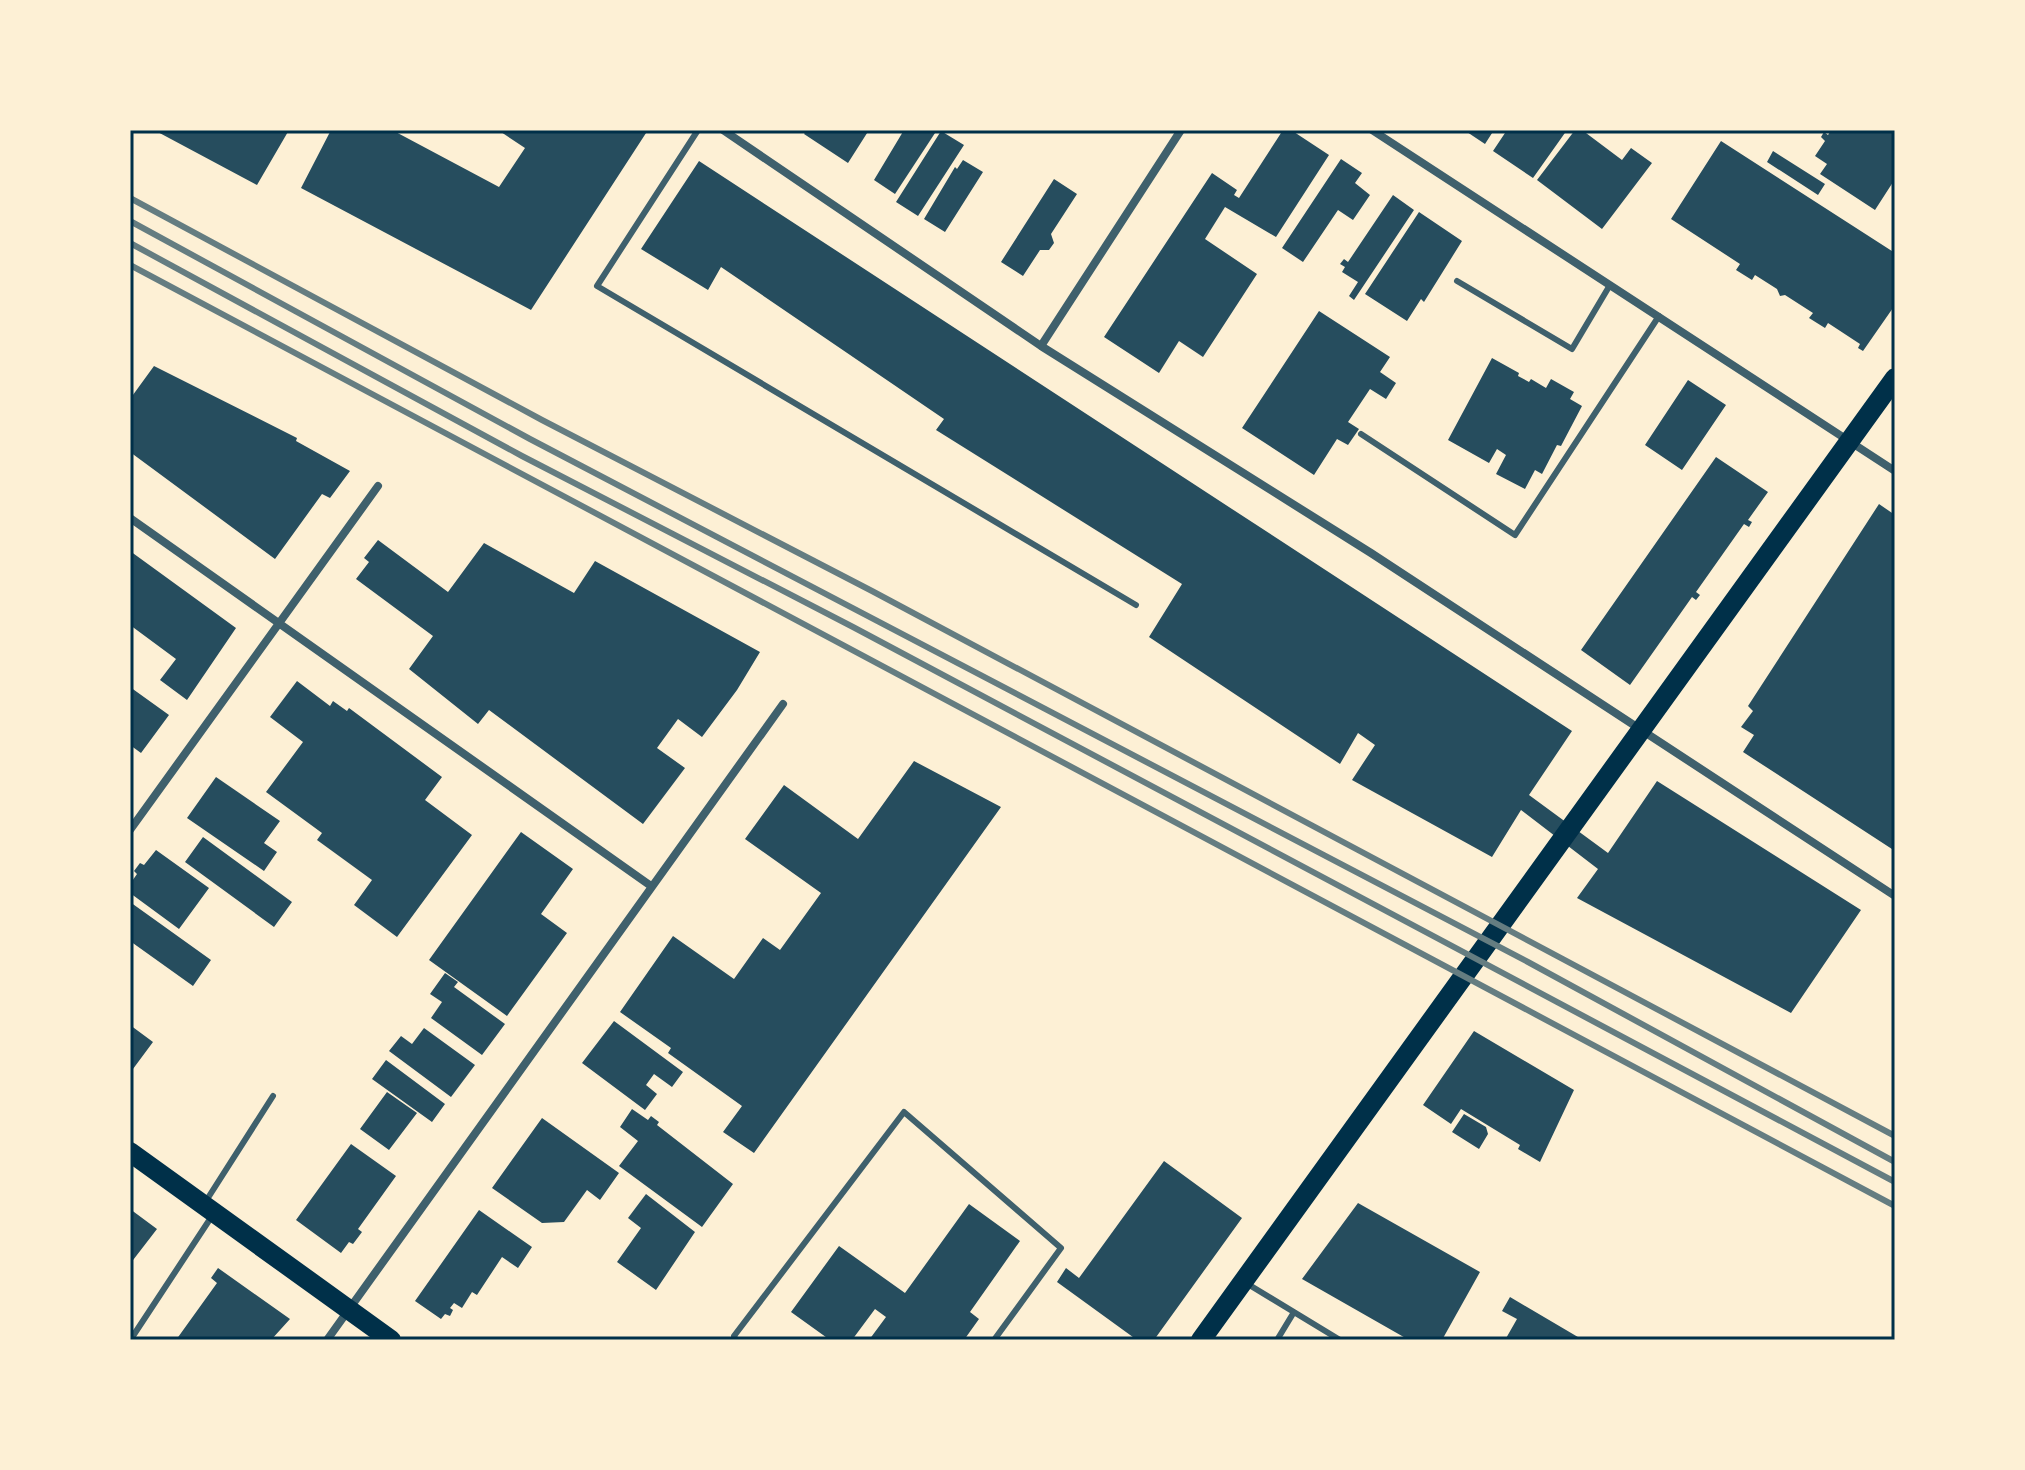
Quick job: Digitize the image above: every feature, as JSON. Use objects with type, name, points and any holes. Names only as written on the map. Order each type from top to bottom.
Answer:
[{"type":"main road","points":[[1201,1340],[1895,378]]},
{"type":"main road","points":[[130,1152],[391,1340]]},
{"type":"street","points":[[723,130],[1041,346],[1384,562],[1895,896]]},
{"type":"street","points":[[1041,346],[1181,130]]},
{"type":"street","points":[[1372,130],[1895,471]]},
{"type":"street","points":[[130,830],[378,486]]},
{"type":"street","points":[[130,518],[651,886]]},
{"type":"street","points":[[327,1340],[783,704]]},
{"type":"lane","points":[[698,130],[597,286],[1136,605]]},
{"type":"lane","points":[[1457,281],[1572,349],[1610,285]]},
{"type":"lane","points":[[1361,434],[1515,535],[1659,316]]},
{"type":"lane","points":[[133,1336],[273,1096]]},
{"type":"lane","points":[[736,1340],[734,1336],[904,1112],[1061,1248],[994,1340]]},
{"type":"lane","points":[[1243,1281],[1340,1340]]},
{"type":"lane","points":[[1277,1340],[1294,1312]]},
{"type":"building","points":[[154,130],[289,130],[257,185]]},
{"type":"building","points":[[331,130],[392,130],[499,187],[525,148],[498,130],[648,130],[531,310],[301,188]]},
{"type":"building","points":[[807,130],[869,130],[848,163],[804,134]]},
{"type":"building","points":[[904,130],[937,130],[895,194],[874,180]]},
{"type":"building","points":[[1283,130],[1291,130],[1329,155],[1276,237],[1225,207],[1205,239],[1257,274],[1203,357],[1179,341],[1159,373],[1104,337],[1212,173],[1237,190],[1234,195],[1239,198]]},
{"type":"building","points":[[1464,130],[1494,130],[1485,144]]},
{"type":"building","points":[[1507,130],[1567,130],[1533,178],[1493,151]]},
{"type":"building","points":[[1575,130],[1582,130],[1622,160],[1631,148],[1652,163],[1602,229],[1537,180]]},
{"type":"building","points":[[1831,130],[1895,130],[1895,179],[1875,210],[1820,174],[1827,164],[1815,156],[1825,141],[1821,137],[1824,132],[1828,135]]},
{"type":"building","points":[[941,131],[964,145],[918,216],[896,202]]},
{"type":"building","points":[[1721,141],[1895,253],[1895,305],[1863,351],[1858,348],[1860,344],[1828,323],[1825,328],[1809,318],[1813,313],[1785,295],[1780,296],[1777,289],[1755,275],[1752,280],[1736,270],[1740,264],[1671,219]]},
{"type":"building","points":[[1773,151],[1825,184],[1818,195],[1767,162]]},
{"type":"building","points":[[1341,159],[1362,173],[1355,183],[1370,195],[1353,220],[1338,210],[1303,262],[1282,248]]},
{"type":"building","points":[[963,160],[983,172],[945,232],[924,219],[955,167],[957,169]]},
{"type":"building","points":[[699,161],[1572,731],[1529,795],[1608,853],[1657,781],[1861,910],[1791,1013],[1577,898],[1598,869],[1521,810],[1492,857],[1352,780],[1375,745],[1358,733],[1340,764],[1149,637],[1182,584],[936,430],[944,419],[721,267],[708,290],[641,249]]},
{"type":"building","points":[[1054,179],[1077,194],[1051,234],[1054,243],[1049,250],[1040,250],[1023,276],[1001,262]]},
{"type":"building","points":[[1393,195],[1414,210],[1354,300],[1349,296],[1358,282],[1342,272],[1345,267],[1340,264],[1344,259],[1348,262]]},
{"type":"building","points":[[1419,212],[1462,241],[1424,302],[1421,299],[1407,321],[1365,294]]},
{"type":"building","points":[[1319,311],[1390,357],[1380,372],[1396,383],[1386,399],[1370,389],[1348,422],[1359,429],[1348,445],[1337,439],[1314,475],[1242,428]]},
{"type":"building","points":[[1492,358],[1529,382],[1531,379],[1546,388],[1551,379],[1574,392],[1570,399],[1582,406],[1542,474],[1535,470],[1525,489],[1496,474],[1506,455],[1497,449],[1489,463],[1448,440]]},
{"type":"building","points":[[154,366],[297,438],[296,441],[350,471],[330,498],[322,494],[275,559],[130,452],[130,399]]},
{"type":"building","points":[[1688,380],[1726,405],[1682,470],[1645,445]]},
{"type":"building","points":[[1716,457],[1768,492],[1748,520],[1752,522],[1749,527],[1744,524],[1696,592],[1700,595],[1696,600],[1692,597],[1630,685],[1581,650]]},
{"type":"building","points":[[1879,504],[1895,515],[1895,851],[1743,752],[1754,735],[1741,727],[1753,711],[1748,706]]},
{"type":"building","points":[[378,540],[448,592],[484,543],[574,593],[595,561],[760,652],[737,690],[702,737],[678,719],[657,748],[685,768],[643,824],[489,710],[478,724],[409,669],[433,636],[356,579],[369,562],[364,558]]},
{"type":"building","points":[[130,551],[236,628],[187,700],[160,680],[176,659],[130,625]]},
{"type":"building","points":[[297,681],[330,706],[333,701],[347,711],[349,708],[442,777],[425,800],[472,835],[397,937],[354,905],[372,880],[317,840],[322,833],[266,792],[303,742],[270,717]]},
{"type":"building","points":[[130,687],[169,715],[141,753],[130,745]]},
{"type":"building","points":[[914,761],[1001,807],[754,1153],[723,1132],[742,1106],[668,1053],[671,1048],[620,1012],[673,936],[734,979],[763,938],[780,950],[821,893],[745,839],[784,785],[858,839]]},
{"type":"building","points":[[216,777],[280,821],[264,843],[277,852],[264,871],[187,818]]},
{"type":"building","points":[[521,832],[573,869],[541,914],[567,933],[507,1016],[429,960]]},
{"type":"building","points":[[203,837],[292,902],[274,927],[185,862]]},
{"type":"building","points":[[156,850],[209,888],[179,929],[130,893],[130,884],[137,874],[134,871],[140,863],[144,865]]},
{"type":"building","points":[[130,902],[211,960],[193,986],[130,941]]},
{"type":"building","points":[[445,973],[458,982],[454,987],[505,1024],[482,1055],[431,1018],[442,1002],[430,994]]},
{"type":"building","points":[[614,1021],[683,1072],[672,1087],[654,1074],[646,1085],[657,1094],[645,1110],[582,1063]]},
{"type":"building","points":[[130,1025],[153,1042],[130,1073]]},
{"type":"building","points":[[424,1028],[475,1065],[451,1097],[389,1051],[401,1036],[412,1044]]},
{"type":"building","points":[[1474,1031],[1574,1090],[1540,1162],[1518,1149],[1520,1145],[1461,1109],[1451,1124],[1423,1105]]},
{"type":"building","points":[[386,1060],[445,1104],[432,1122],[372,1079]]},
{"type":"building","points":[[387,1092],[417,1113],[389,1150],[360,1129]]},
{"type":"building","points":[[632,1109],[648,1120],[651,1116],[659,1122],[657,1125],[733,1184],[702,1227],[619,1166],[638,1141],[620,1127]]},
{"type":"building","points":[[1464,1114],[1486,1127],[1488,1134],[1479,1149],[1452,1132]]},
{"type":"building","points":[[542,1118],[619,1173],[600,1200],[587,1190],[564,1222],[542,1223],[492,1188]]},
{"type":"building","points":[[351,1144],[396,1176],[358,1229],[362,1232],[341,1253],[296,1220]]},
{"type":"building","points":[[1164,1161],[1242,1218],[1154,1340],[1137,1340],[1057,1282],[1066,1268],[1079,1278]]},
{"type":"building","points":[[646,1194],[695,1232],[656,1290],[617,1262],[641,1228],[628,1218]]},
{"type":"building","points":[[1358,1203],[1480,1272],[1442,1340],[1409,1340],[1302,1279]]},
{"type":"building","points":[[969,1204],[1020,1241],[970,1312],[979,1319],[964,1340],[869,1340],[886,1317],[875,1309],[852,1340],[830,1340],[791,1312],[839,1246],[905,1293]]},
{"type":"building","points":[[130,1209],[157,1229],[130,1264]]},
{"type":"building","points":[[479,1210],[532,1247],[518,1268],[502,1257],[477,1295],[472,1292],[462,1308],[454,1303],[450,1316],[445,1314],[441,1319],[415,1301]]},
{"type":"building","points":[[218,1268],[290,1319],[271,1340],[176,1340],[217,1283],[211,1278]]},
{"type":"building","points":[[1510,1297],[1583,1340],[1505,1340],[1517,1319],[1502,1311]]},
{"type":"railway","points":[[130,198],[542,420],[872,591],[1895,1136]]},
{"type":"railway","points":[[130,221],[530,439],[1528,962],[1895,1162]]},
{"type":"railway","points":[[130,243],[522,456],[853,627],[1895,1182]]},
{"type":"railway","points":[[130,265],[1895,1206]]}]
